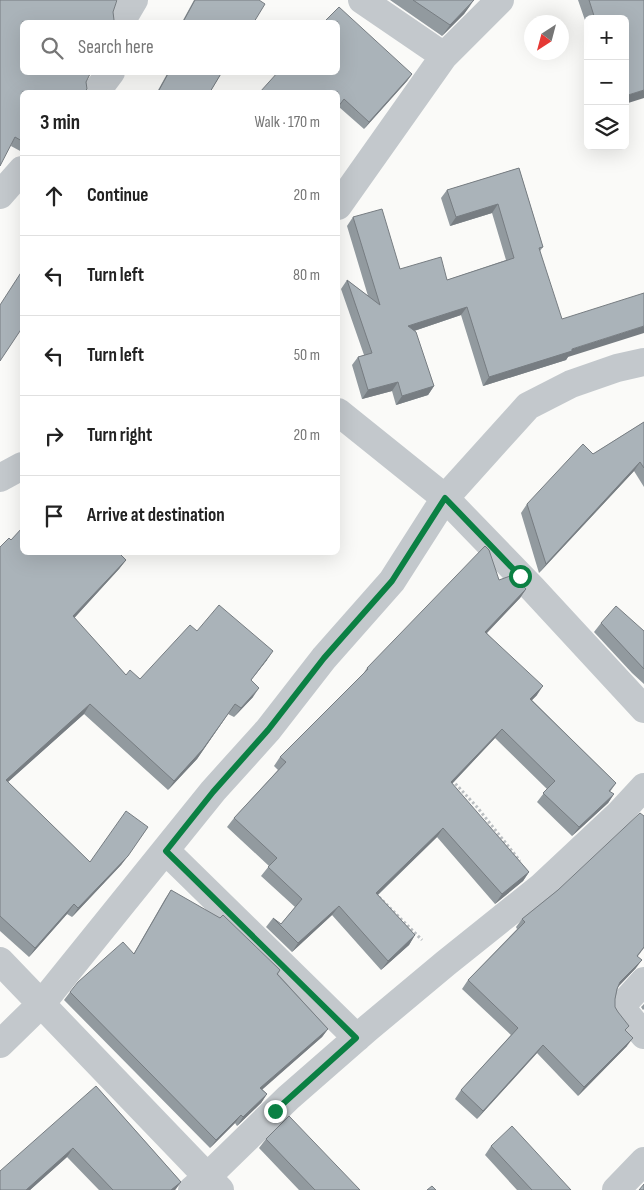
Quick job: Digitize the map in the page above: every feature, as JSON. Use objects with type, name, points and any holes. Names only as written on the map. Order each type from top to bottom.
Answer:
[{"type":"street","points":[[123,20],[134,0]]},
{"type":"street","points":[[362,0],[444,56]]},
{"type":"street","points":[[340,203],[444,56],[500,0]]},
{"type":"street","points":[[97,90],[108,75]]},
{"type":"street","points":[[0,195],[20,172]]},
{"type":"street","points":[[0,1044],[42,1003],[213,792],[268,730],[324,658],[392,581],[445,498],[528,406],[571,384],[617,368],[644,362]]},
{"type":"street","points":[[340,414],[445,498],[533,589],[644,709]]},
{"type":"street","points":[[0,478],[20,467]]},
{"type":"street","points":[[0,961],[42,1003],[206,1186],[288,1098],[356,1038],[541,887],[619,814],[644,787]]},
{"type":"street","points":[[166,851],[356,1038]]},
{"type":"street","points":[[644,981],[626,1001],[624,1011],[644,1035]]},
{"type":"street","points":[[616,1190],[644,1161]]},
{"type":"path","points":[[450,779],[477,807],[541,887]]},
{"type":"path","points":[[376,893],[446,963]]},
{"type":"building","points":[[0,0],[117,0],[113,12],[114,20],[20,20],[20,75],[90,75],[86,82],[86,90],[20,90],[20,140],[15,137],[0,166]]},
{"type":"building","points":[[195,0],[259,0],[265,4],[255,20],[184,20]]},
{"type":"building","points":[[413,0],[474,0],[450,25]]},
{"type":"building","points":[[589,0],[644,0],[644,90],[629,95],[629,15],[594,15]]},
{"type":"building","points":[[339,7],[412,74],[369,122],[344,99],[340,104],[340,90],[262,90],[275,75],[340,75],[340,20],[326,20]]},
{"type":"building","points":[[167,75],[220,75],[211,90],[159,90]]},
{"type":"building","points":[[519,168],[543,247],[539,248],[562,319],[644,293],[644,326],[489,377],[467,307],[408,326],[416,332],[434,386],[402,396],[398,382],[368,390],[358,357],[372,353],[347,280],[380,305],[353,217],[382,209],[400,269],[441,257],[447,280],[514,258],[498,204],[456,217],[447,190]]},
{"type":"building","points":[[20,274],[20,331],[0,361],[0,305]]},
{"type":"building","points":[[644,422],[644,468],[640,462],[546,564],[527,504],[583,444],[593,454]]},
{"type":"building","points":[[20,530],[20,555],[121,555],[126,560],[73,616],[126,675],[130,670],[140,679],[190,625],[197,631],[219,605],[273,651],[251,680],[259,688],[241,708],[235,704],[203,749],[174,781],[90,704],[6,780],[90,862],[126,811],[148,827],[128,856],[78,908],[74,904],[35,948],[0,916],[0,547],[9,538],[11,540]]},
{"type":"building","points":[[485,546],[489,550],[499,580],[513,575],[526,589],[485,632],[543,686],[530,699],[616,783],[609,791],[614,794],[579,827],[543,793],[555,781],[502,729],[451,782],[529,872],[502,894],[443,828],[376,893],[415,935],[388,961],[339,906],[298,943],[273,918],[281,924],[302,899],[268,867],[277,858],[234,818],[286,762],[280,757],[368,669]]},
{"type":"building","points":[[616,606],[644,631],[644,669],[601,623]]},
{"type":"building","points":[[640,813],[644,816],[644,947],[637,956],[642,960],[620,982],[615,999],[615,1007],[629,1026],[625,1030],[633,1038],[584,1087],[543,1045],[483,1111],[461,1090],[518,1028],[468,980],[525,922],[522,919],[558,890]]},
{"type":"building","points":[[171,890],[220,918],[223,915],[280,970],[277,974],[328,1029],[260,1088],[267,1094],[243,1117],[241,1115],[216,1140],[70,992],[78,982],[123,942],[134,954]]},
{"type":"building","points":[[96,1086],[181,1182],[171,1190],[113,1190],[73,1148],[26,1190],[0,1190],[0,1171]]},
{"type":"building","points":[[289,1116],[360,1190],[315,1190],[266,1139]]},
{"type":"building","points":[[512,1126],[571,1190],[532,1190],[491,1146]]},
{"type":"building","points":[[432,1186],[436,1190],[427,1190]]},
{"type":"route","points":[[275,1111],[356,1038],[166,851],[213,792],[268,730],[324,658],[392,581],[445,498],[520,576]]}]
